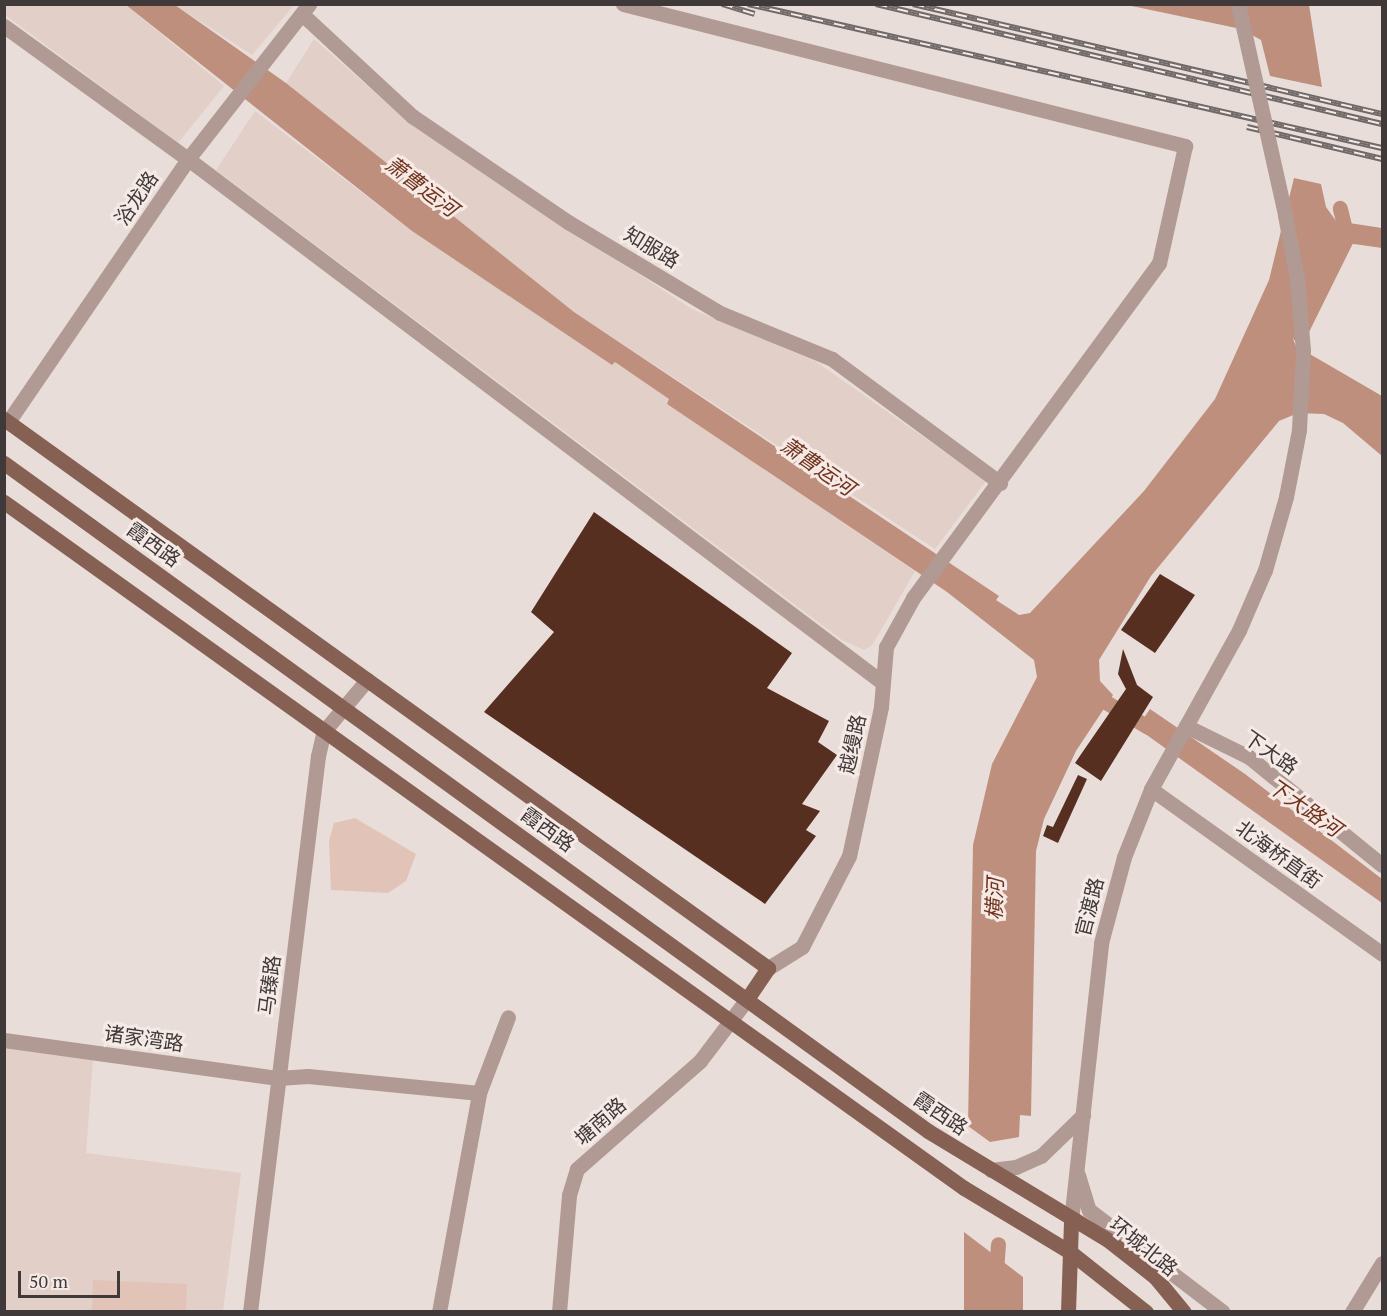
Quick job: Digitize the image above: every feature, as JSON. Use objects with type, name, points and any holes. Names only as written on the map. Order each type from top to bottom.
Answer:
[{"type":"main road","points":[[6,421],[768,968],[747,999]]},
{"type":"main road","name":"霞西路","points":[[4,463],[962,1153],[1029,1192],[1071,1221]]},
{"type":"main road","points":[[4,502],[964,1188],[1070,1252],[1146,1311]]},
{"type":"main road","points":[[1068,1311],[1071,1221]]},
{"type":"main road","name":"环城北路","points":[[1071,1221],[1108,1240],[1155,1277],[1184,1311]]},
{"type":"street","name":"越缦路","points":[[623,4],[1185,146],[1159,263],[971,523],[913,598],[886,647],[883,683],[849,856],[802,947],[768,968]]},
{"type":"street","name":"官渡路","points":[[1071,1221],[1101,943],[1124,857],[1151,789],[1239,630],[1265,570],[1286,496],[1299,430],[1303,350],[1297,279],[1238,4]]},
{"type":"street","name":"知服路","points":[[306,10],[412,116],[568,222],[720,313],[832,358],[1000,483]]},
{"type":"street","name":"浴龙路","points":[[6,421],[188,159],[276,52],[306,10]]},
{"type":"street","points":[[4,27],[188,159],[883,683]]},
{"type":"street","name":"马臻路","points":[[250,1311],[324,731],[343,705],[368,680]]},
{"type":"street","name":"下大路","points":[[1186,726],[1249,757],[1383,865]]},
{"type":"street","name":"北海桥直街","points":[[1151,789],[1383,954]]},
{"type":"street","name":"塘南路","points":[[559,1311],[569,1196],[577,1169],[700,1061],[747,999]]},
{"type":"street","points":[[439,1311],[479,1092],[508,1017]]},
{"type":"street","name":"诸家湾路","points":[[4,1040],[278,1078],[308,1077],[479,1092]]},
{"type":"street","points":[[991,1170],[1016,1167],[1041,1156],[1083,1115]]},
{"type":"street","points":[[1077,1171],[1089,1210],[1223,1311]]},
{"type":"street","points":[[1352,1311],[1383,1263]]},
{"type":"shaded area","points":[[5,5],[126,5],[224,86],[178,143],[5,15]]},
{"type":"shaded area","points":[[175,5],[294,5],[252,55]]},
{"type":"shaded area","points":[[314,39],[414,127],[692,309],[815,361],[986,481],[935,549],[574,312],[286,83]]},
{"type":"shaded area","points":[[255,111],[412,231],[611,364],[615,361],[670,399],[667,404],[915,571],[873,644],[864,650],[842,640],[216,170]]},
{"type":"shaded area","points":[[355,818],[416,854],[406,881],[388,893],[331,890],[329,841],[334,823]]},
{"type":"shaded area","points":[[5,1046],[93,1059],[86,1153],[241,1173],[223,1311],[5,1312]]},
{"type":"shaded area","points":[[93,1280],[187,1284],[186,1311],[92,1311]]},
{"type":"water","points":[[126,5],[175,5],[286,83],[574,312],[999,596],[996,600],[1019,615],[1030,613],[1144,491],[1215,399],[1269,280],[1294,178],[1321,184],[1326,207],[1336,221],[1382,228],[1382,248],[1340,242],[1293,339],[1296,346],[1382,396],[1382,456],[1343,423],[1324,414],[1298,413],[1279,421],[1151,576],[1099,660],[1100,681],[1113,695],[1076,751],[1044,819],[1036,851],[1031,1116],[1020,1115],[1019,1137],[990,1142],[968,1126],[973,845],[992,764],[1037,677],[1034,660],[947,592],[667,404],[669,399],[615,362],[612,365],[412,231]]},
{"type":"water","points":[[1127,5],[1309,5],[1322,87],[1270,76],[1261,40],[1241,29]]},
{"type":"water","points":[[1150,709],[1245,774],[1382,879],[1382,903],[1137,728]]},
{"type":"water","points":[[964,1232],[1023,1277],[1023,1311],[964,1311]]},
{"type":"building","points":[[594,512],[792,653],[767,688],[829,721],[818,742],[837,755],[802,804],[820,811],[806,830],[816,836],[765,904],[484,712],[554,632],[531,612]]},
{"type":"building","points":[[1160,574],[1195,595],[1155,653],[1121,630]]},
{"type":"building","points":[[1123,649],[1137,685],[1153,697],[1101,781],[1075,763],[1126,689],[1118,674]]},
{"type":"building","points":[[1078,775],[1087,779],[1058,843],[1043,836],[1047,825],[1053,827]]},
{"type":"waterway","points":[[1299,334],[1347,237],[1340,208]]},
{"type":"waterway","points":[[1092,694],[1148,727]]},
{"type":"waterway","name":"横河","points":[[993,1312],[998,1244]]},
{"type":"railway","points":[[722,4],[755,14]]},
{"type":"railway","points":[[748,4],[1382,148]]},
{"type":"railway","points":[[876,4],[1382,124]]},
{"type":"railway","points":[[913,4],[1382,114]]},
{"type":"railway","points":[[1247,127],[1382,159]]},
{"type":"water label","name":"萧曹运河","points":[[422,186]]},
{"type":"water label","name":"萧曹运河","points":[[818,466]]},
{"type":"water label","name":"下大路河","points":[[1305,807]]}]
